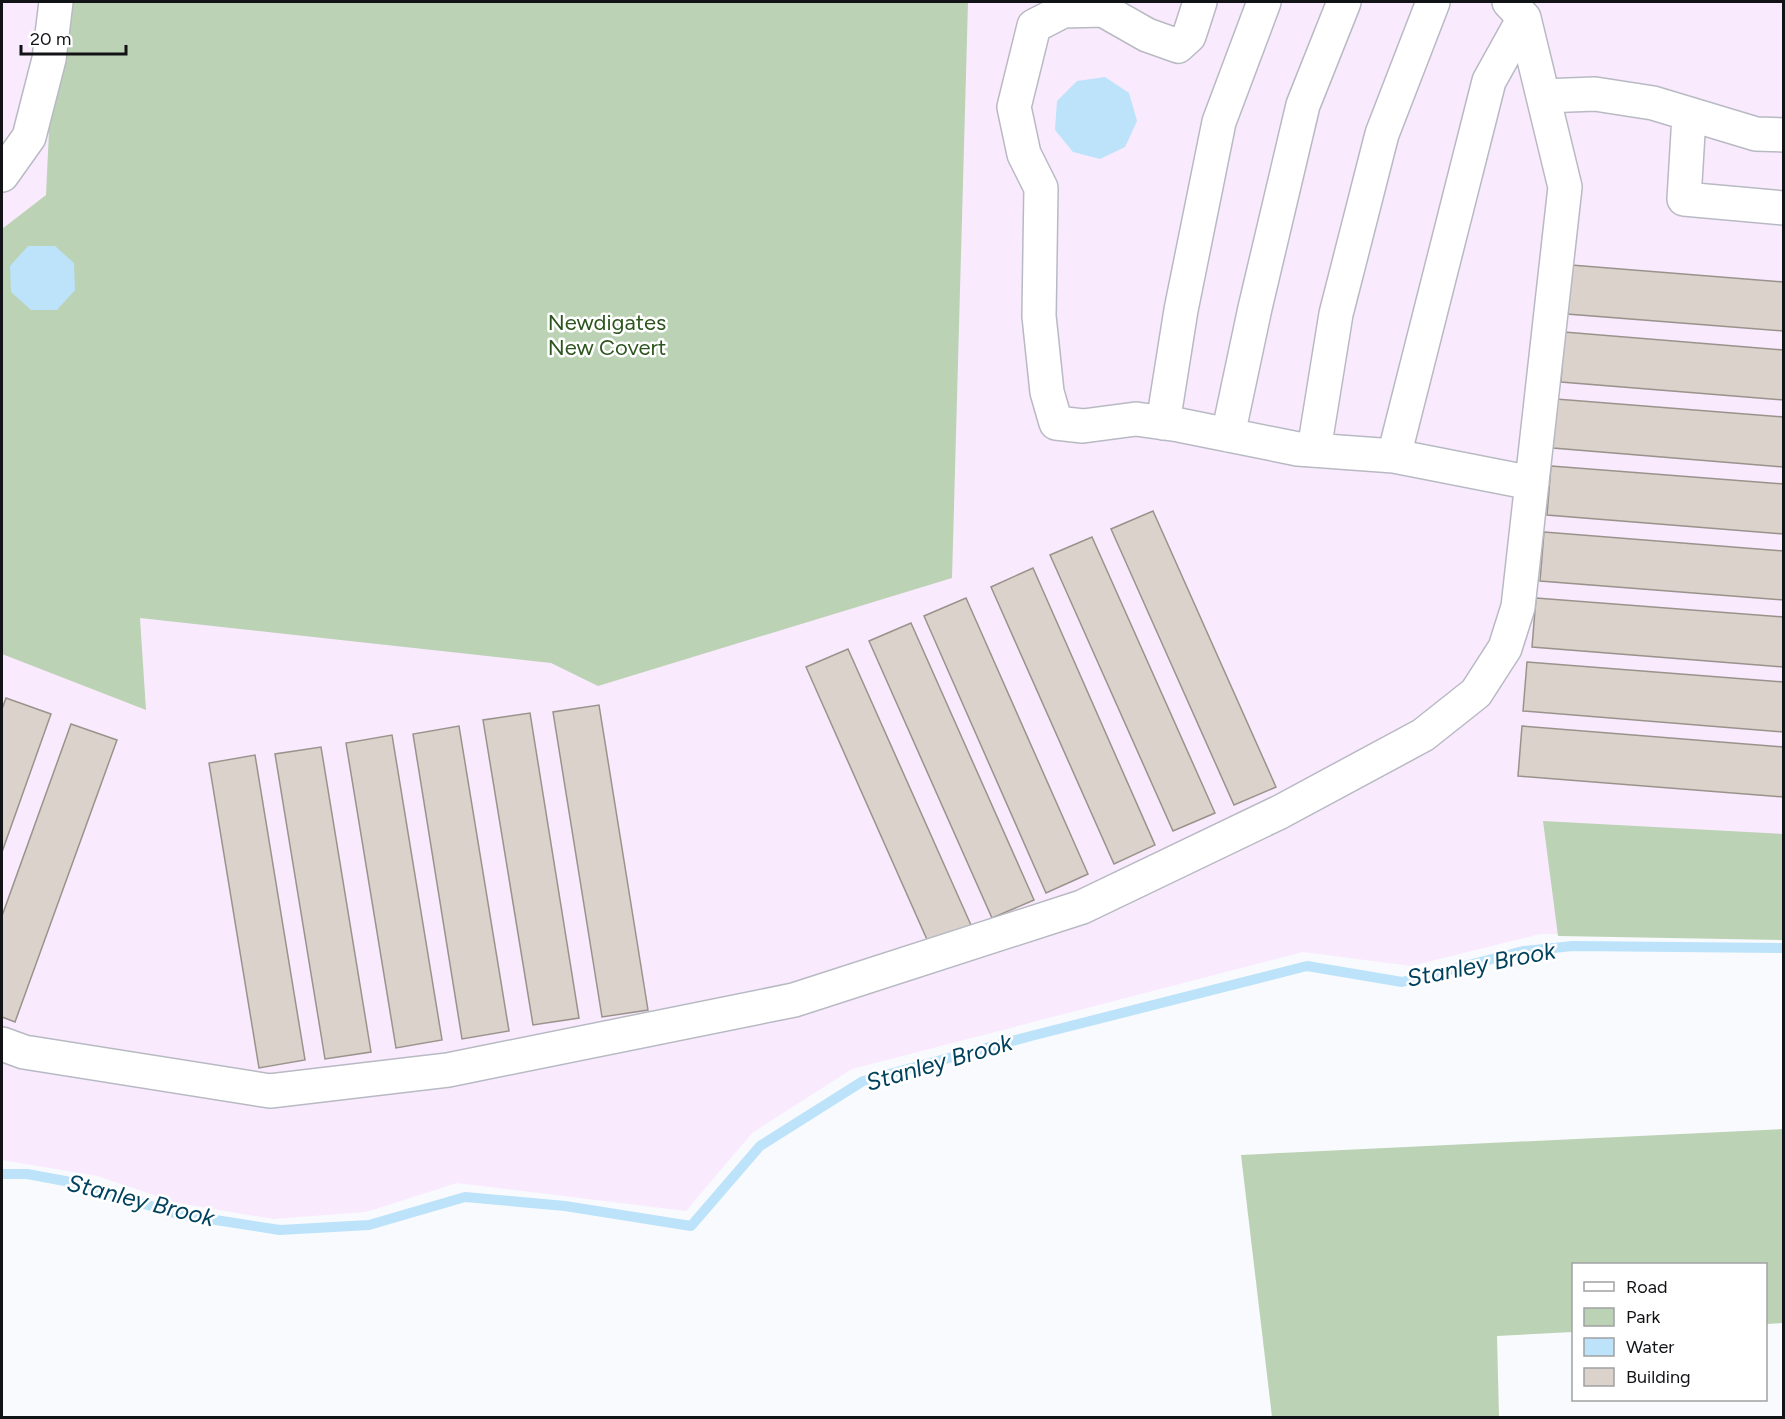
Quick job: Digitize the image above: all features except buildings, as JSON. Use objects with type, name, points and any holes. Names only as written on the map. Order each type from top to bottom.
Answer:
[{"type":"lane","points":[[7,155],[29,137],[49,59],[56,2]]},
{"type":"lane","points":[[1200,2],[1189,36],[1178,46],[1147,35],[1103,10],[1063,11],[1034,26],[1014,107],[1024,154],[1041,188],[1040,316],[1047,392],[1056,423],[1083,426],[1136,419],[1314,450],[1394,456],[1532,483]]},
{"type":"lane","points":[[1163,423],[1181,310],[1219,122],[1264,2]]},
{"type":"lane","points":[[1228,435],[1303,105],[1344,2]]},
{"type":"lane","points":[[1314,450],[1336,314],[1382,134],[1433,2]]},
{"type":"lane","points":[[1394,456],[1489,81],[1516,10]]},
{"type":"lane","points":[[2,1044],[24,1052],[270,1091],[448,1070],[794,1000],[1082,907],[1280,812],[1423,735],[1476,693],[1505,648],[1518,607],[1565,187],[1543,96],[1516,10]]},
{"type":"lane","points":[[1543,96],[1595,94],[1653,104],[1756,134],[1784,135]]},
{"type":"lane","points":[[1689,116],[1684,199],[1784,208]]},
{"type":"shaded area","points":[[2,2],[1783,2],[1783,934],[1540,934],[1411,966],[1303,952],[852,1069],[752,1133],[686,1211],[457,1183],[366,1212],[273,1219],[178,1203],[97,1176],[2,1160]]},
{"type":"green space","name":"Newdigates New Covert","points":[[55,2],[968,2],[952,578],[598,686],[551,663],[140,618],[146,710],[2,654],[2,229],[46,195]]},
{"type":"green space","points":[[1543,821],[1783,834],[1783,940],[1558,936]]},
{"type":"green space","points":[[1783,1129],[1783,1323],[1767,1324],[1767,1263],[1572,1263],[1572,1332],[1497,1336],[1499,1417],[1272,1417],[1241,1155]]},
{"type":"water","points":[[1105,77],[1129,93],[1137,121],[1125,147],[1100,159],[1073,152],[1055,130],[1057,101],[1077,81]]},
{"type":"water","points":[[28,246],[55,246],[74,263],[75,290],[57,310],[31,310],[11,292],[10,266]]},
{"type":"waterway","name":"Stanley Brook","points":[[2,1174],[27,1174],[76,1183],[177,1214],[280,1230],[369,1225],[465,1197],[565,1206],[691,1226],[760,1146],[863,1081],[1031,1036],[1307,966],[1402,982],[1523,951],[1573,946],[1784,948]]}]
